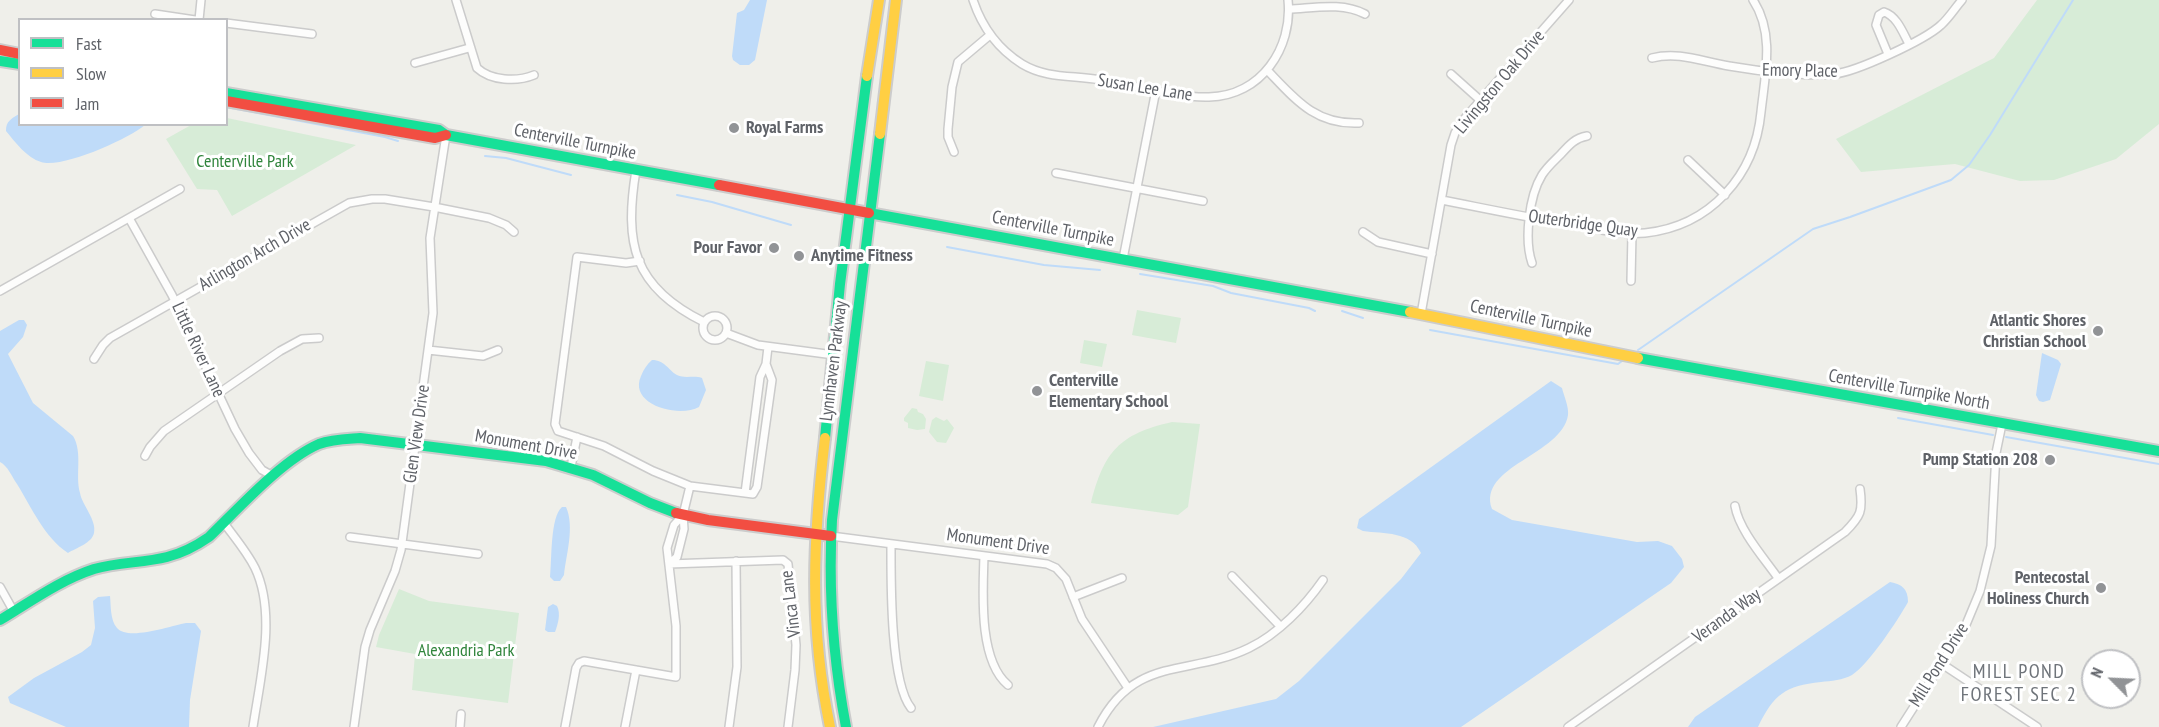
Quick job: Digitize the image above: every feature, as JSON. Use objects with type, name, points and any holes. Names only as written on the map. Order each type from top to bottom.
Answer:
[{"type":"main road","name":"Lynnhaven Parkway","points":[[830,727],[816,633],[814,581],[816,534],[849,209],[862,105],[879,0]]},
{"type":"main road","name":"Lynnhaven Parkway","points":[[846,727],[831,631],[829,585],[831,536],[835,483],[896,0]]},
{"type":"main road","points":[[0,50],[18,54]]},
{"type":"main road","points":[[0,61],[18,64]]},
{"type":"main road","name":"Centerville Turnpike","points":[[228,92],[439,130],[446,135],[1123,258],[1653,360]]},
{"type":"main road","name":"Centerville Turnpike","points":[[228,100],[435,138],[446,135]]},
{"type":"main road","name":"Centerville Turnpike North","points":[[1653,360],[2159,451]]},
{"type":"main road","name":"Monument Drive","points":[[0,620],[93,569],[162,560],[184,553],[209,537],[292,459],[306,450],[332,440],[360,438],[546,461],[593,475],[650,503],[683,515],[831,536]]},
{"type":"street","points":[[197,18],[201,0]]},
{"type":"street","points":[[456,0],[477,68],[486,75],[517,79],[534,75]]},
{"type":"street","name":"Susan Lee Lane","points":[[974,0],[990,35],[1011,57],[1036,71],[1062,77],[1098,79],[1192,96],[1217,96],[1237,91],[1267,70],[1277,58],[1285,39],[1288,0]]},
{"type":"street","name":"Livingston Oak Drive","points":[[1421,314],[1455,133],[1480,100],[1569,0]]},
{"type":"street","name":"Outerbridge Quay","points":[[1442,200],[1632,233],[1659,230],[1699,215],[1725,195],[1744,171],[1756,144],[1760,128],[1766,37],[1760,12],[1753,0]]},
{"type":"street","name":"Emory Place","points":[[1652,58],[1673,55],[1765,71],[1836,74],[1855,69],[1930,34],[1942,24],[1962,0]]},
{"type":"street","points":[[1288,9],[1342,6],[1365,14]]},
{"type":"street","points":[[1888,54],[1876,21],[1884,12],[1894,18],[1909,44]]},
{"type":"street","points":[[155,14],[183,18]]},
{"type":"street","points":[[228,23],[312,34]]},
{"type":"street","points":[[954,152],[950,145],[948,129],[955,68],[963,57],[990,35]]},
{"type":"street","points":[[415,63],[469,48]]},
{"type":"street","points":[[1267,70],[1292,96],[1316,115],[1333,122],[1359,123]]},
{"type":"street","points":[[1451,74],[1480,100]]},
{"type":"street","points":[[1123,258],[1156,90]]},
{"type":"street","name":"Glen View Drive","points":[[354,727],[365,647],[395,571],[402,544],[433,314],[430,238],[446,135]]},
{"type":"street","points":[[1532,263],[1527,242],[1536,186],[1544,171],[1572,141],[1587,136]]},
{"type":"street","points":[[1688,160],[1725,195]]},
{"type":"street","points":[[636,170],[630,216],[633,242],[640,261],[651,281],[667,300],[704,322]]},
{"type":"street","points":[[1056,174],[1203,201]]},
{"type":"street","points":[[0,291],[180,189]]},
{"type":"street","name":"Arlington Arch Drive","points":[[94,359],[110,338],[349,203],[385,199],[434,207],[497,220],[514,232]]},
{"type":"street","name":"Little River Lane","points":[[129,218],[175,301],[249,453],[262,470],[273,476]]},
{"type":"street","points":[[1363,232],[1378,242],[1432,254]]},
{"type":"street","points":[[1630,281],[1632,233]]},
{"type":"street","points":[[640,261],[627,263],[577,257],[555,424],[561,433],[604,446],[653,471],[690,486],[753,494],[757,488],[772,380],[766,364]]},
{"type":"street","points":[[711,316],[719,316],[727,324],[726,333],[719,339],[711,339],[703,331],[704,322],[711,316]]},
{"type":"street","points":[[726,333],[758,345],[834,356]]},
{"type":"street","points":[[145,456],[164,431],[219,393],[302,339],[319,338]]},
{"type":"street","points":[[744,493],[760,377],[766,364],[768,347]]},
{"type":"street","points":[[428,350],[483,356],[498,350]]},
{"type":"street","name":"Mill Pond Drive","points":[[1900,727],[1965,627],[1985,575],[1991,546],[1996,453],[2002,424]]},
{"type":"street","points":[[571,467],[577,437]]},
{"type":"street","points":[[565,727],[576,668],[579,663],[584,661],[676,677],[675,626],[667,548],[674,525],[683,515],[690,486]]},
{"type":"street","name":"Veranda Way","points":[[1568,727],[1845,532],[1857,520],[1862,504],[1860,489]]},
{"type":"street","points":[[1735,506],[1743,528],[1778,578]]},
{"type":"street","points":[[224,523],[249,557],[264,595],[266,629],[253,727]]},
{"type":"street","name":"Monument Drive","points":[[831,536],[1050,564],[1062,573],[1092,636],[1128,688]]},
{"type":"street","points":[[350,537],[478,554]]},
{"type":"street","points":[[891,544],[891,596],[895,647],[902,694],[911,708]]},
{"type":"street","points":[[984,556],[983,595],[988,647],[997,673],[1008,685]]},
{"type":"street","name":"Vinca Lane","points":[[669,564],[783,560],[788,564],[796,645],[788,727]]},
{"type":"street","points":[[729,727],[737,667],[736,561]]},
{"type":"street","points":[[1232,576],[1280,626]]},
{"type":"street","points":[[1073,597],[1122,578]]},
{"type":"street","points":[[1098,727],[1112,703],[1128,688],[1151,675],[1167,669],[1237,653],[1251,647],[1280,626],[1323,580]]},
{"type":"street","points":[[0,587],[14,612]]},
{"type":"street","points":[[1942,664],[2037,727]]},
{"type":"street","points":[[625,727],[636,670]]},
{"type":"street","points":[[460,727],[461,714]]},
{"type":"street","points":[[1578,720],[1583,727]]},
{"type":"green space","points":[[2037,0],[2159,0],[2159,124],[2116,159],[2054,180],[2020,181],[1955,164],[1861,172],[1836,139],[1994,58]]},
{"type":"green space","name":"Centerville Park","points":[[228,118],[356,145],[232,216],[217,190],[197,189],[166,139],[189,126],[228,126]]},
{"type":"green space","points":[[1137,310],[1181,318],[1176,343],[1132,335]]},
{"type":"green space","points":[[1084,340],[1107,344],[1102,367],[1080,363]]},
{"type":"green space","points":[[926,361],[949,365],[943,401],[919,396]]},
{"type":"green space","points":[[912,408],[923,414],[926,419],[925,429],[908,428],[908,423],[904,421],[904,418]]},
{"type":"green space","points":[[936,417],[944,421],[947,419],[954,428],[946,443],[937,442],[929,432],[932,420]]},
{"type":"green space","points":[[1172,422],[1200,424],[1188,507],[1178,515],[1091,503],[1102,471],[1116,448],[1139,433]]},
{"type":"green space","name":"Alexandria Park","points":[[399,589],[429,601],[519,613],[508,703],[412,690],[415,654],[376,647]]},
{"type":"water","points":[[750,0],[767,0],[755,60],[749,65],[740,65],[733,60],[732,56],[737,13],[744,10]]},
{"type":"water","points":[[18,115],[18,126],[144,126],[125,138],[79,157],[51,163],[36,160],[22,149],[6,131],[11,119]]},
{"type":"water","points":[[19,320],[24,320],[27,325],[23,337],[8,354],[33,403],[73,436],[78,449],[80,493],[93,523],[94,533],[90,540],[68,553],[45,530],[10,472],[0,462],[0,331]]},
{"type":"water","points":[[2042,353],[2058,360],[2061,364],[2050,400],[2043,402],[2039,401],[2036,395]]},
{"type":"water","points":[[652,360],[663,363],[680,376],[702,378],[706,390],[699,407],[680,411],[668,410],[648,401],[642,395],[639,386],[641,376]]},
{"type":"water","points":[[1551,381],[1562,388],[1567,405],[1568,415],[1562,429],[1551,441],[1508,471],[1497,482],[1491,494],[1492,509],[1512,520],[1637,542],[1658,541],[1672,546],[1682,559],[1684,567],[1671,583],[1461,727],[1153,727],[1276,699],[1299,681],[1401,579],[1421,553],[1411,541],[1404,537],[1363,531],[1357,528],[1359,519]]},
{"type":"water","points":[[562,507],[566,507],[569,515],[569,541],[564,575],[560,581],[554,581],[550,577],[552,539],[555,520]]},
{"type":"water","points":[[1890,582],[1904,588],[1908,602],[1875,652],[1852,675],[1789,689],[1775,699],[1758,727],[1688,727],[1695,717]]},
{"type":"water","points":[[110,596],[113,621],[122,632],[139,633],[186,623],[195,623],[201,631],[190,700],[189,727],[66,727],[10,703],[8,697],[34,678],[91,645],[95,628],[93,601],[98,597]]},
{"type":"water","points":[[553,604],[557,606],[559,619],[555,632],[548,632],[545,630],[548,607]]},
{"type":"waterway","points":[[1638,350],[1813,229],[1951,180],[1969,165],[1990,135],[2073,0]]},
{"type":"waterway","points":[[228,107],[398,141]]},
{"type":"waterway","points":[[485,156],[506,158],[571,175]]},
{"type":"waterway","points":[[677,195],[712,202],[791,225]]},
{"type":"waterway","points":[[947,247],[1044,265],[1100,270]]},
{"type":"waterway","points":[[1140,274],[1213,286],[1231,293],[1315,311]]},
{"type":"waterway","points":[[1342,311],[1363,318]]},
{"type":"waterway","points":[[1430,330],[1618,364],[1622,361]]},
{"type":"waterway","points":[[1898,418],[1993,435]]},
{"type":"waterway","points":[[2006,437],[2159,464]]},
{"type":"traffic: fast","points":[[0,61],[18,64]]},
{"type":"traffic: fast","points":[[825,438],[840,284],[867,76]]},
{"type":"traffic: fast","points":[[228,93],[439,130],[446,135],[719,185]]},
{"type":"traffic: fast","points":[[846,727],[833,624],[832,520],[880,134]]},
{"type":"traffic: fast","points":[[869,213],[1410,312]]},
{"type":"traffic: fast","points":[[1638,358],[2159,451]]},
{"type":"traffic: fast","points":[[0,620],[69,579],[94,569],[167,557],[194,546],[209,537],[290,461],[319,444],[334,440],[360,438],[546,461],[593,475],[676,513]]},
{"type":"traffic: slow","points":[[867,76],[879,0]]},
{"type":"traffic: slow","points":[[880,134],[896,0]]},
{"type":"traffic: slow","points":[[1410,312],[1638,358]]},
{"type":"traffic: slow","points":[[825,438],[818,512],[815,582],[819,653],[830,727]]},
{"type":"traffic: jam","points":[[0,50],[18,54]]},
{"type":"traffic: jam","points":[[228,101],[435,138],[446,135]]},
{"type":"traffic: jam","points":[[719,185],[869,213]]},
{"type":"traffic: jam","points":[[676,513],[708,520],[831,536]]},
{"type":"place","name":"Royal Farms","points":[[734,128]]},
{"type":"place","name":"Pour Favor","points":[[774,248]]},
{"type":"place","name":"Anytime Fitness","points":[[799,256]]},
{"type":"place","name":"Atlantic Shores Christian School","points":[[2098,331]]},
{"type":"place","name":"Centerville Elementary School","points":[[1037,391]]},
{"type":"place","name":"Pump Station 208","points":[[2050,460]]},
{"type":"place","name":"Pentecostal Holiness Church","points":[[2101,588]]},
{"type":"district","name":"MILL POND FOREST SEC 2","points":[[2019,684]]}]
